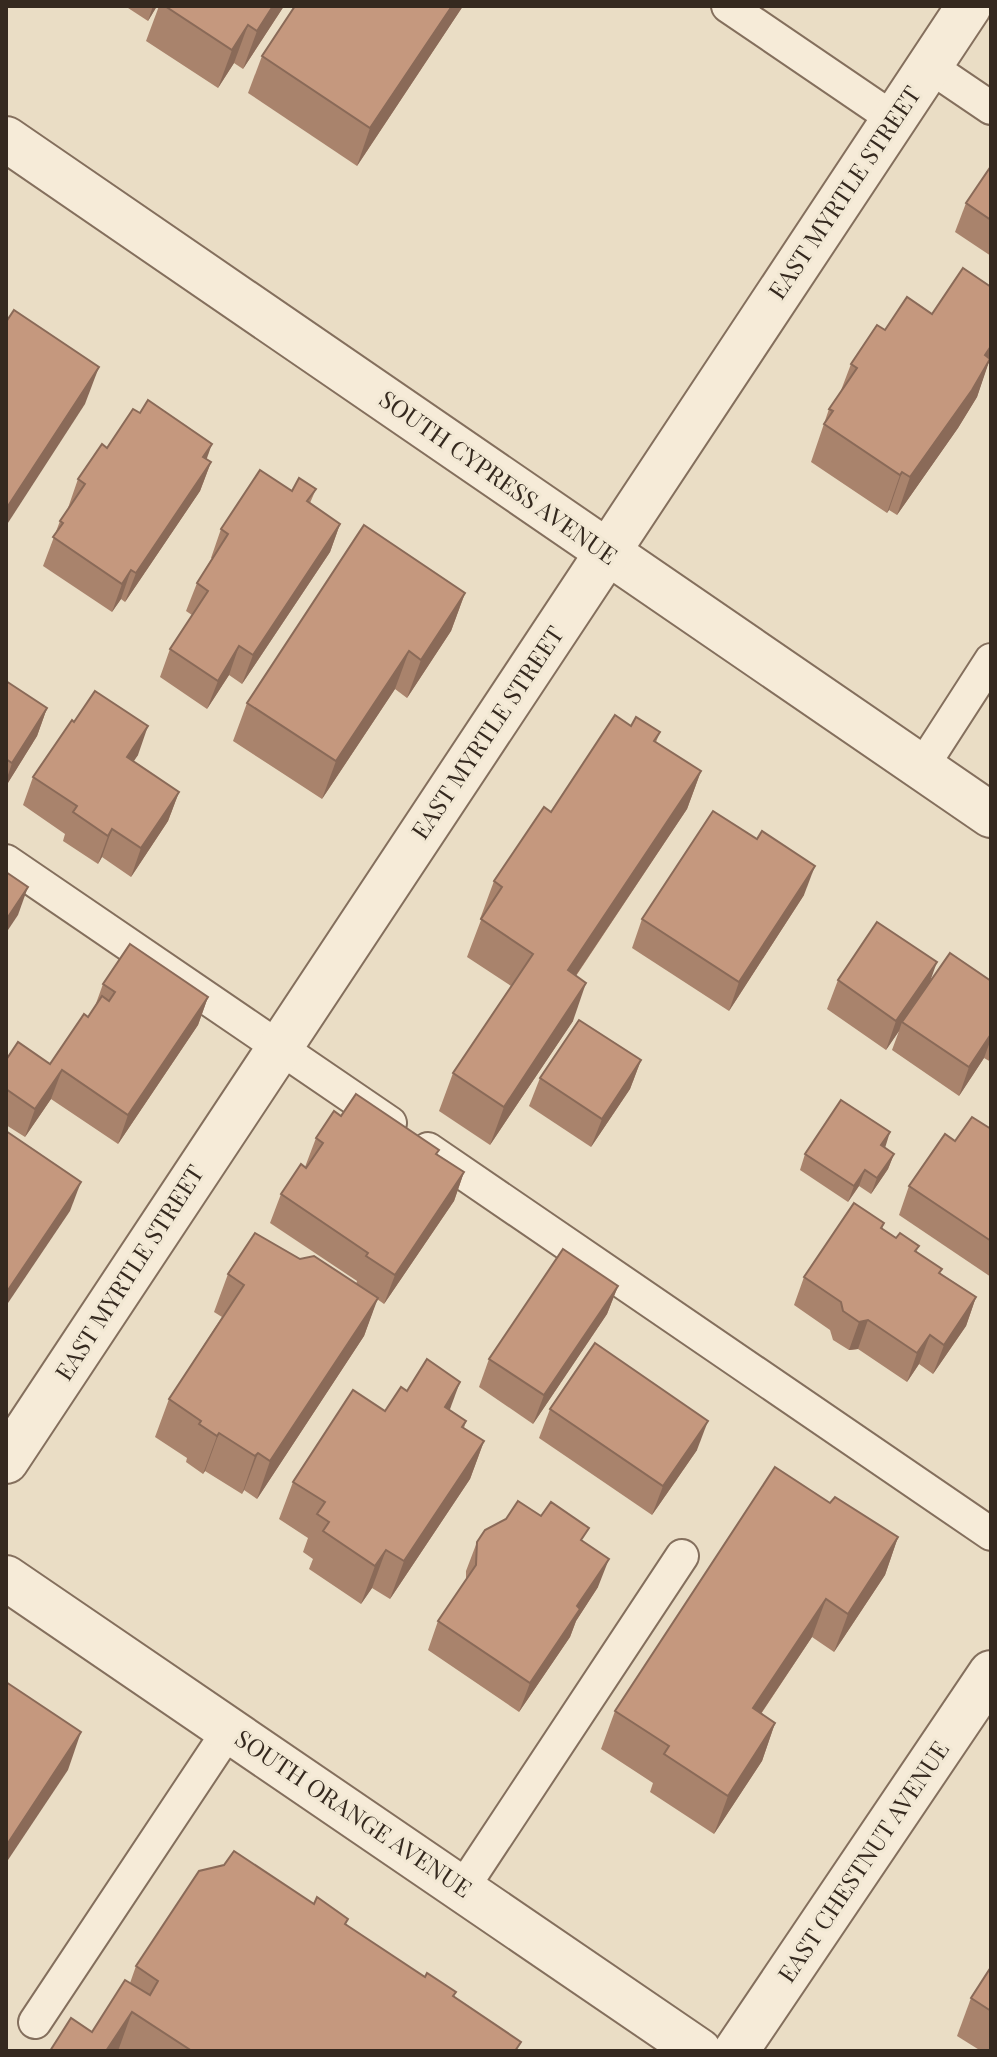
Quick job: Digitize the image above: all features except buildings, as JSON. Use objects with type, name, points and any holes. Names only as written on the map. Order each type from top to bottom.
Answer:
[{"type":"street","name":"EAST MYRTLE STREET","points":[[6,1461],[969,6]]},
{"type":"street","name":"SOUTH CYPRESS AVENUE","points":[[6,139],[991,815]]},
{"type":"street","name":"SOUTH ORANGE AVENUE","points":[[6,1578],[699,2051]]},
{"type":"street","name":"EAST CHESTNUT AVENUE","points":[[736,2051],[991,1673]]},
{"type":"lane","points":[[728,6],[894,119]]},
{"type":"lane","points":[[929,66],[991,108]]},
{"type":"lane","points":[[922,767],[991,660]]},
{"type":"lane","points":[[6,861],[991,1534]]},
{"type":"lane","points":[[462,1889],[682,1556]]},
{"type":"lane","points":[[35,2022],[229,1730]]}]
